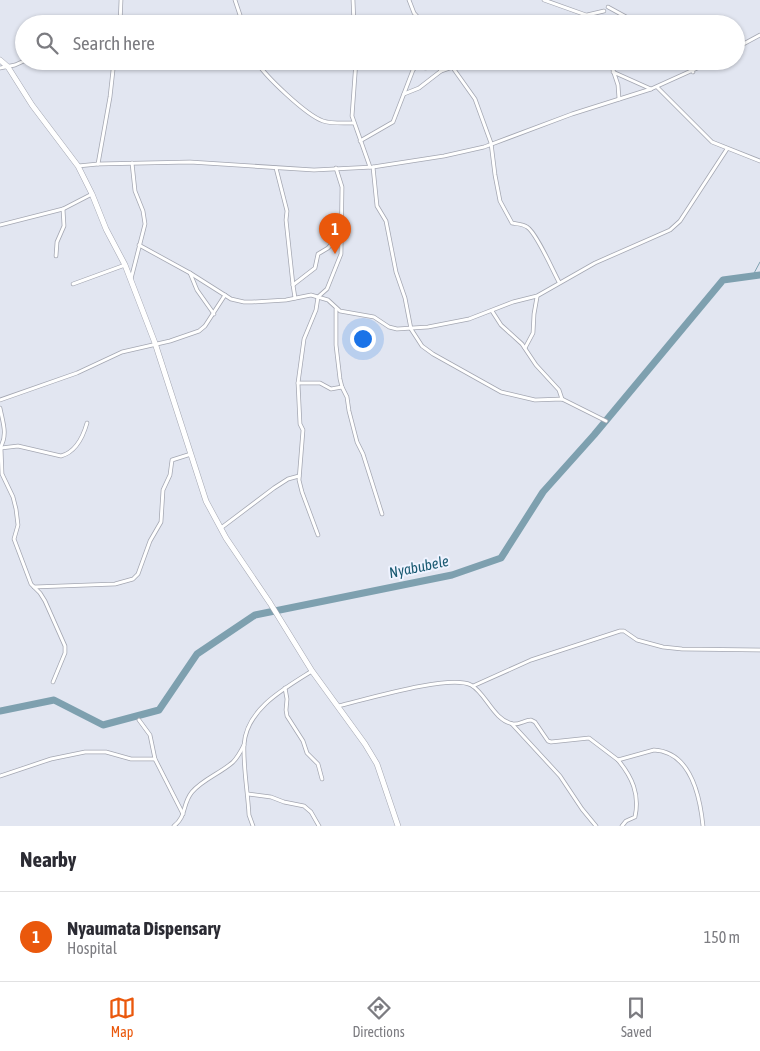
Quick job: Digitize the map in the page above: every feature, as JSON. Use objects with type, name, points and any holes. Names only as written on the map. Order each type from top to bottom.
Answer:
[{"type":"street","points":[[120,15],[121,0]]},
{"type":"street","points":[[235,0],[240,15]]},
{"type":"street","points":[[353,0],[354,15]]},
{"type":"street","points":[[409,0],[416,15]]},
{"type":"street","points":[[544,0],[583,15]]},
{"type":"street","points":[[608,7],[623,15]]},
{"type":"street","points":[[590,15],[604,11]]},
{"type":"street","points":[[745,44],[760,36]]},
{"type":"street","points":[[0,60],[8,67],[32,105],[78,166],[92,194],[106,229],[124,265],[155,344],[206,501],[226,538],[270,603],[312,671],[365,744],[377,764],[398,826]]},
{"type":"street","points":[[0,68],[15,64]]},
{"type":"street","points":[[98,164],[113,70]]},
{"type":"street","points":[[262,70],[313,116],[325,122],[354,123]]},
{"type":"street","points":[[355,70],[352,113],[354,123],[372,167],[377,206],[386,221],[396,272],[405,298],[411,329],[425,350],[501,392],[535,400],[562,400],[606,421]]},
{"type":"street","points":[[360,141],[393,122],[413,70]]},
{"type":"street","points":[[404,95],[419,88],[445,70]]},
{"type":"street","points":[[454,70],[473,95],[492,143],[496,179],[502,205],[512,223],[530,229],[543,247],[550,266],[559,282]]},
{"type":"street","points":[[78,166],[190,162],[314,170],[372,167],[476,149],[619,99],[651,90],[697,70]]},
{"type":"street","points":[[613,72],[651,90]]},
{"type":"street","points":[[613,72],[619,90],[619,99]]},
{"type":"street","points":[[657,87],[706,138],[716,145],[760,161]]},
{"type":"street","points":[[139,246],[190,273],[230,299],[244,302],[286,300],[311,295],[328,300],[336,309],[374,317],[389,327],[397,329],[411,329],[451,323],[537,296],[595,263],[674,227],[727,149]]},
{"type":"street","points":[[130,280],[143,235],[144,216],[136,191],[132,163]]},
{"type":"street","points":[[276,168],[287,211],[286,220],[296,298]]},
{"type":"street","points":[[318,535],[302,492],[299,476],[303,430],[300,424],[298,383],[304,340],[316,310],[318,297],[327,289],[340,260],[342,188],[336,168]]},
{"type":"street","points":[[0,225],[63,209],[92,194]]},
{"type":"street","points":[[56,256],[57,242],[64,226],[63,209]]},
{"type":"street","points":[[293,285],[315,268],[318,254],[328,248],[341,233]]},
{"type":"street","points":[[73,284],[124,265]]},
{"type":"street","points":[[190,273],[197,290],[214,314]]},
{"type":"street","points":[[0,400],[76,373],[122,352],[178,339],[198,331],[205,326],[214,314],[225,295]]},
{"type":"street","points":[[524,348],[533,336],[537,296]]},
{"type":"street","points":[[336,309],[337,351],[342,388],[347,397],[357,442],[363,454],[382,514]]},
{"type":"street","points":[[492,311],[501,325],[524,348],[559,390],[562,400]]},
{"type":"street","points":[[298,383],[320,383],[330,389],[342,388]]},
{"type":"street","points":[[0,408],[6,435],[1,448],[2,474],[13,497],[18,524],[14,540],[33,587],[38,590],[45,601],[65,646],[65,653],[53,682]]},
{"type":"street","points":[[1,448],[18,446],[58,457],[66,455],[81,441],[87,423]]},
{"type":"street","points":[[33,587],[115,584],[133,580],[138,574],[150,541],[161,522],[163,490],[170,475],[172,460],[191,454]]},
{"type":"street","points":[[221,528],[274,488],[288,479],[299,476]]},
{"type":"street","points":[[473,686],[531,660],[620,631],[624,631],[637,640],[664,647],[760,650]]},
{"type":"street","points":[[174,826],[180,821],[192,792],[233,762],[244,745],[248,731],[257,713],[284,688],[312,671]]},
{"type":"street","points":[[338,707],[407,689],[455,682],[473,686],[495,712],[511,724],[560,776],[596,826]]},
{"type":"street","points":[[284,688],[287,699],[287,716],[303,741],[307,753],[318,764],[322,779]]},
{"type":"street","points":[[139,720],[150,736],[156,759],[183,815]]},
{"type":"street","points":[[511,724],[531,720],[535,722],[548,741],[551,742],[589,738],[618,760],[631,778],[637,799],[635,817],[626,821],[622,826]]},
{"type":"street","points":[[244,745],[249,815],[253,826]]},
{"type":"street","points":[[618,760],[654,750],[659,750],[677,758],[688,770],[696,788],[703,826]]},
{"type":"street","points":[[0,776],[51,759],[85,752],[106,752],[131,760],[156,759]]},
{"type":"street","points":[[248,794],[271,797],[304,806],[311,812],[319,826]]},
{"type":"waterway","points":[[752,277],[760,262]]},
{"type":"waterway","name":"Nyabubele","points":[[0,711],[54,700],[103,725],[159,710],[197,654],[255,615],[452,575],[501,558],[543,492],[594,435],[723,280],[760,275]]},
{"type":"place","name":"Nyaumata Dispensary","points":[[335,254]]}]
